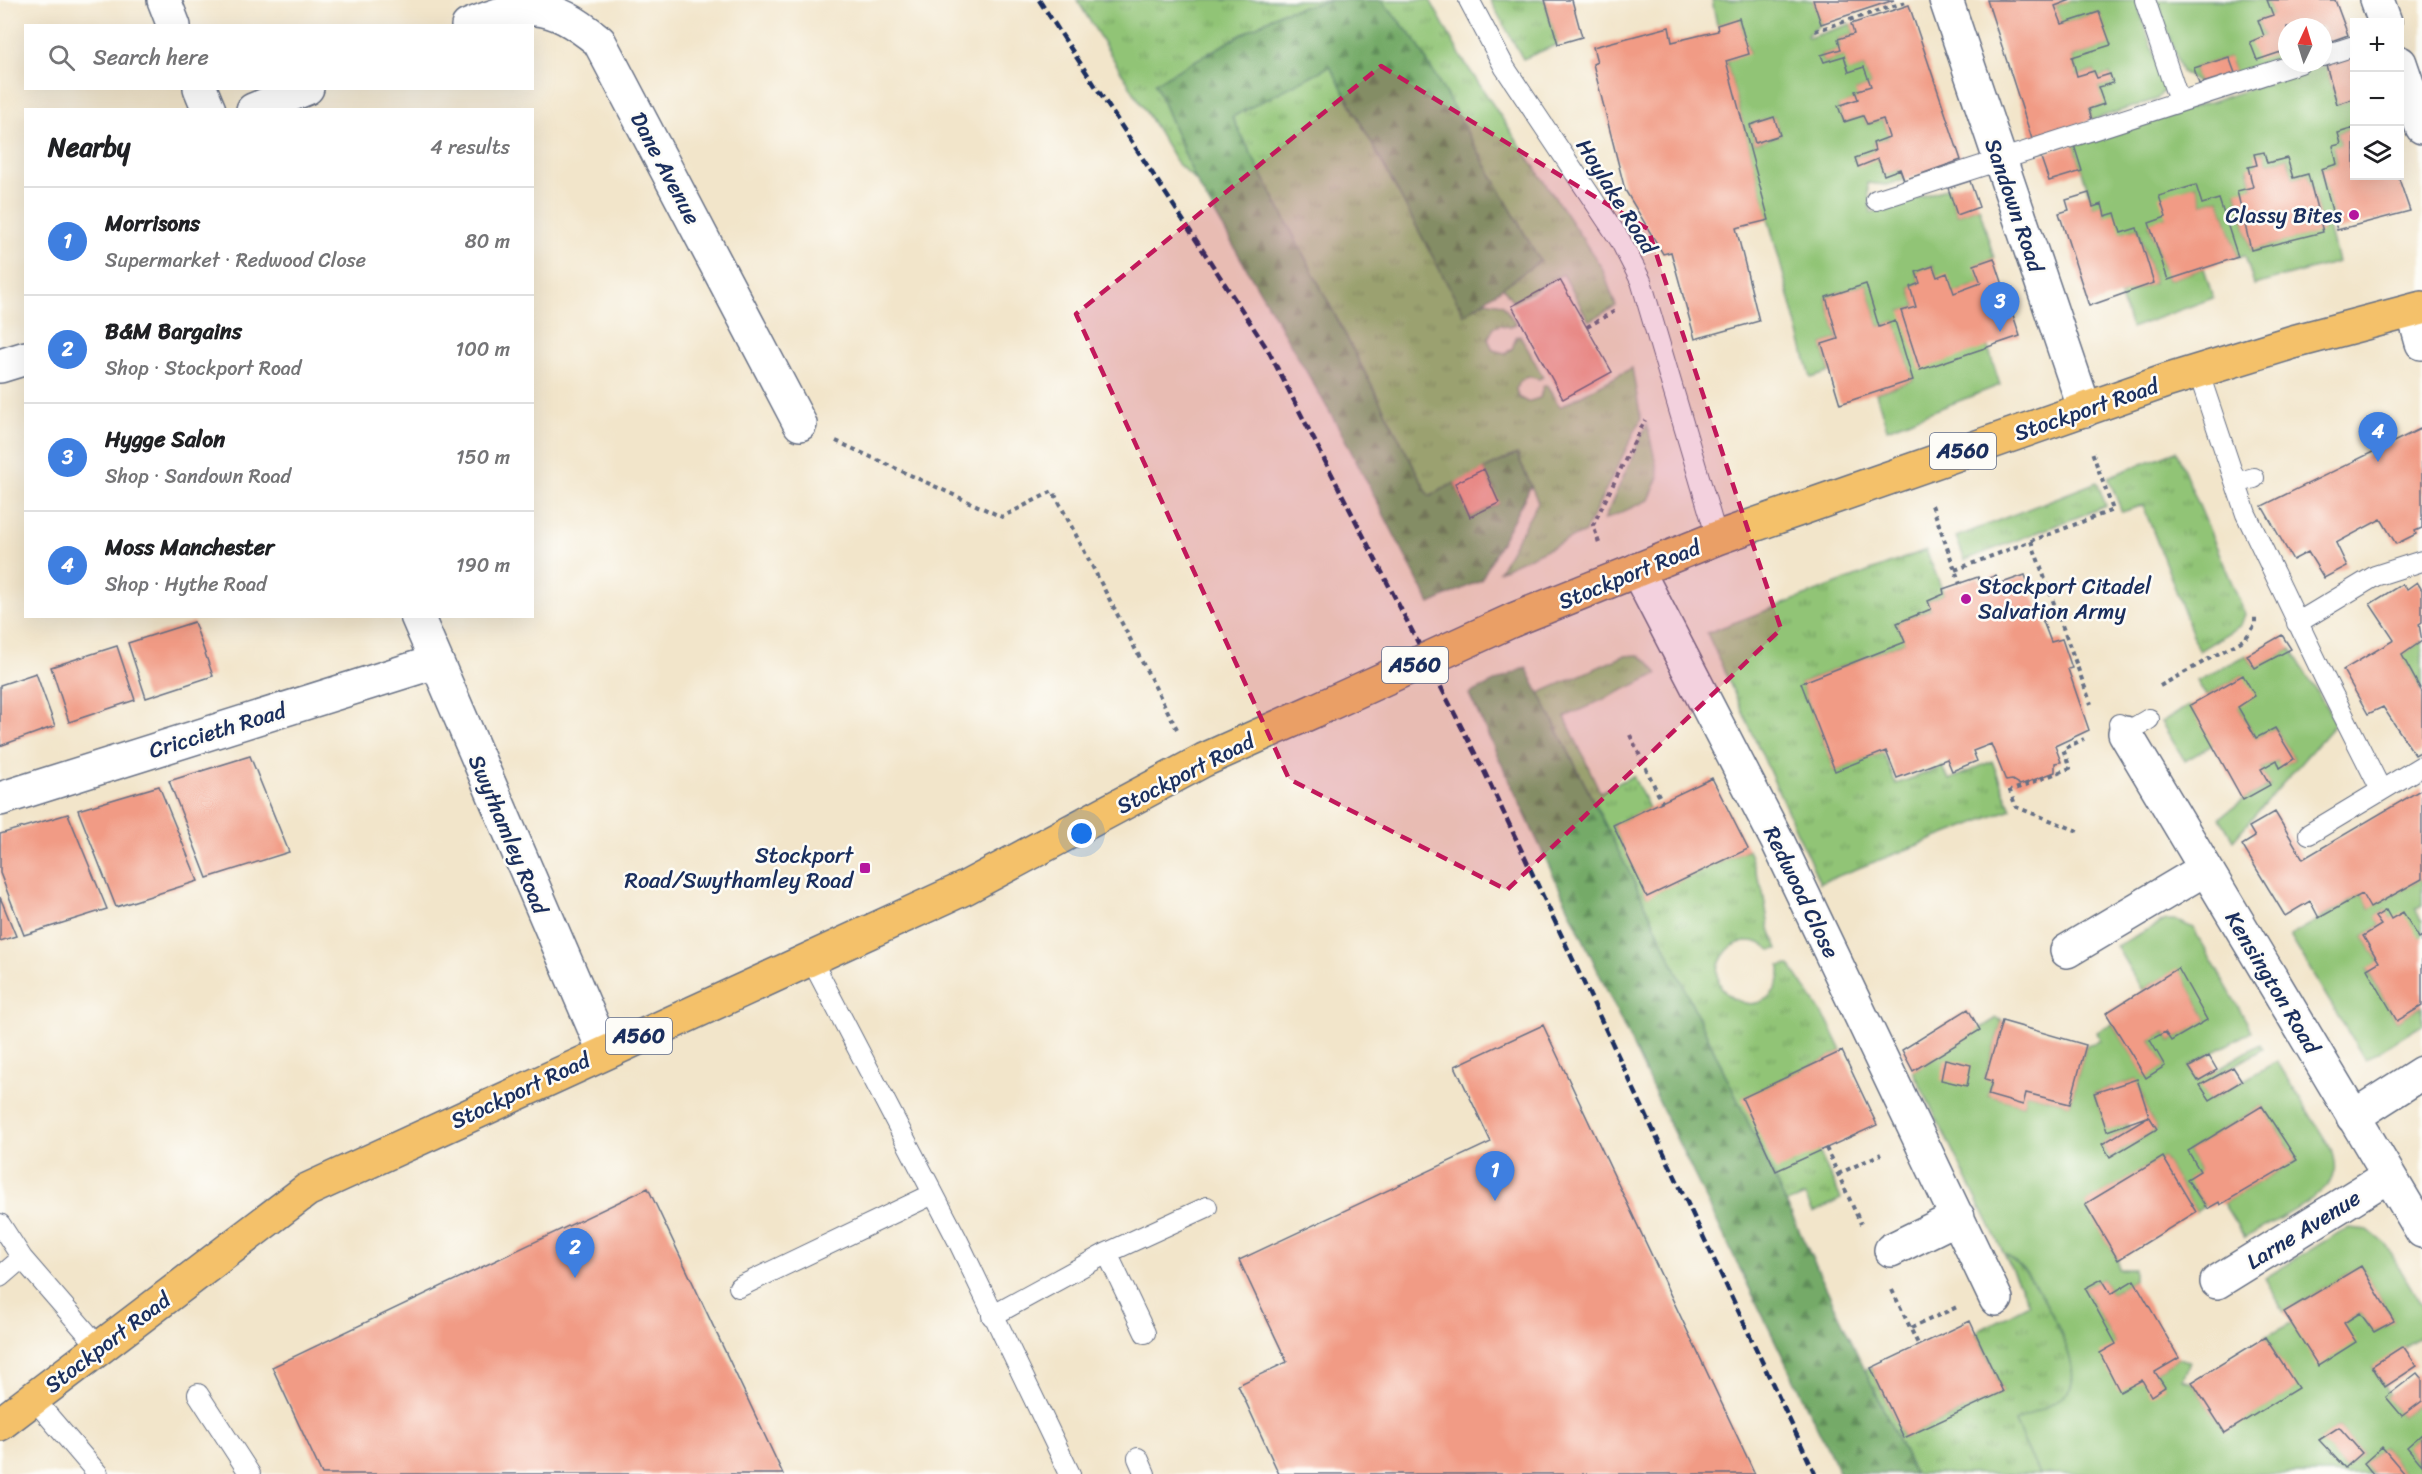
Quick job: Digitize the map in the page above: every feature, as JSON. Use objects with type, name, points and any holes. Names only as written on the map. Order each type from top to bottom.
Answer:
[{"type":"main road","name":"Stockport Road","points":[[0,1424],[308,1190],[604,1051],[811,960],[965,888],[1196,764],[1513,620],[1717,538],[2198,370],[2418,309]]},
{"type":"street","points":[[164,0],[173,24]]},
{"type":"street","name":"Sandown Road","points":[[1946,0],[2081,411]]},
{"type":"street","points":[[2377,0],[2384,18]]},
{"type":"street","name":"Dane Avenue","points":[[473,24],[511,9],[549,7],[575,19],[598,41],[800,424]]},
{"type":"street","points":[[2403,72],[2422,127]]},
{"type":"street","points":[[201,90],[208,108]]},
{"type":"street","points":[[258,108],[302,90]]},
{"type":"street","points":[[2418,309],[2422,344]]},
{"type":"street","points":[[0,366],[24,359]]},
{"type":"street","name":"Redwood Close","points":[[1624,576],[1778,842],[1994,1295]]},
{"type":"street","name":"Swythamley Road","points":[[418,618],[604,1051]]},
{"type":"street","name":"Criccieth Road","points":[[0,799],[435,662]]},
{"type":"street","name":"Kensington Road","points":[[2131,725],[2205,869],[2422,1231]]},
{"type":"street","points":[[2067,951],[2205,869]]},
{"type":"street","points":[[2353,1117],[2422,1073]]},
{"type":"street","name":"Larne Avenue","points":[[2217,1282],[2388,1176]]},
{"type":"street","points":[[1891,1250],[1958,1217]]},
{"type":"lane","name":"Hoylake Road","points":[[1468,0],[1505,68],[1620,240],[1641,281],[1717,538]]},
{"type":"lane","points":[[2145,0],[2179,101]]},
{"type":"lane","points":[[2332,53],[2350,48]]},
{"type":"lane","points":[[1876,200],[2278,70]]},
{"type":"lane","points":[[2198,370],[2245,481],[2246,514],[2297,623],[2381,790]]},
{"type":"lane","points":[[2297,623],[2375,576],[2416,561],[2422,561]]},
{"type":"lane","points":[[2309,834],[2422,766]]},
{"type":"lane","points":[[811,960],[933,1194],[1070,1474]]},
{"type":"lane","points":[[739,1287],[933,1194]]},
{"type":"lane","points":[[992,1316],[1107,1253],[1207,1207]]},
{"type":"lane","points":[[0,1224],[22,1258],[99,1347]]},
{"type":"lane","points":[[1107,1253],[1145,1333]]},
{"type":"lane","points":[[0,1277],[22,1258]]},
{"type":"lane","points":[[198,1394],[250,1474]]},
{"type":"lane","points":[[33,1398],[98,1474]]},
{"type":"path","points":[[1815,31],[1912,0]]},
{"type":"path","points":[[1624,576],[1593,525],[1646,418],[1679,408]]},
{"type":"path","points":[[1955,570],[2113,510],[2081,411]]},
{"type":"path","points":[[800,424],[1002,517],[1053,491],[1196,764]]},
{"type":"path","points":[[2031,541],[2092,709]]},
{"type":"path","points":[[1947,548],[1960,584]]},
{"type":"path","points":[[2131,725],[2137,699],[2245,639],[2255,625],[2254,611]]},
{"type":"path","points":[[1630,735],[1662,802]]},
{"type":"path","points":[[2078,831],[2016,807],[2010,791],[2070,768],[2063,748],[2091,735]]},
{"type":"path","points":[[1838,1174],[1918,1137]]},
{"type":"path","points":[[1826,1148],[1862,1226]]},
{"type":"path","points":[[1892,1289],[1919,1346]]},
{"type":"path","points":[[1911,1328],[1994,1295]]},
{"type":"highlighted area","points":[[1381,66],[1648,229],[1781,629],[1507,890],[1289,779],[1076,314]]},
{"type":"green space","points":[[1077,0],[1332,0],[1282,12],[1155,83],[1196,181],[1178,164]]},
{"type":"green space","points":[[1332,0],[1381,0],[1415,40],[1540,261],[1464,315],[1330,66],[1232,117],[1429,496],[1455,483],[1470,517],[1498,504],[1484,469],[1517,454],[1531,486],[1481,580],[1430,604],[1339,428],[1196,181],[1155,83],[1282,12]]},
{"type":"green space","points":[[1381,0],[1430,0],[1463,60],[1602,268],[1616,306],[1589,321],[1563,274],[1513,302],[1503,287],[1540,261],[1415,40]]},
{"type":"green space","points":[[1490,0],[1545,0],[1558,44],[1523,59]]},
{"type":"green space","points":[[1712,0],[1813,0],[1821,24],[1807,35],[1808,38],[1851,24],[1854,34],[1838,39],[1841,49],[1821,55],[1824,62],[1844,56],[1850,71],[1864,67],[1871,86],[1856,91],[1858,99],[1838,107],[1844,122],[1863,116],[1867,124],[1883,119],[1889,137],[1873,143],[1875,151],[1855,158],[1858,166],[1878,159],[1884,175],[1900,169],[1904,180],[1886,185],[1867,183],[1871,213],[1948,188],[1957,215],[1979,207],[1994,258],[1975,265],[1981,283],[1954,293],[1937,277],[1933,266],[1916,272],[1920,283],[1910,287],[1916,307],[1901,311],[1988,347],[2000,385],[1887,429],[1876,393],[1913,380],[1895,321],[1879,327],[1866,284],[1826,297],[1838,339],[1822,344],[1830,372],[1811,378],[1726,61],[1749,53],[1739,19],[1717,25]],"holes":[[[1774,117],[1780,135],[1755,143],[1750,125]]]},
{"type":"green space","points":[[2070,0],[2136,0],[2165,89],[2157,99],[2092,120],[2089,109],[2103,104],[2098,87],[2113,83],[2110,74],[2097,78],[2094,71],[2077,76],[2072,57],[2110,45],[2099,12],[2062,24],[2055,6]]},
{"type":"green space","points":[[2156,0],[2267,0],[2273,15],[2258,20],[2264,36],[2250,42],[2278,48],[2278,59],[2235,73],[2229,57],[2194,68],[2199,84],[2182,72]]},
{"type":"green space","points":[[1330,65],[1464,314],[1485,301],[1502,304],[1516,324],[1509,327],[1501,325],[1494,327],[1488,339],[1493,350],[1505,353],[1512,349],[1516,337],[1520,335],[1543,377],[1539,379],[1527,376],[1518,383],[1516,389],[1518,397],[1527,402],[1540,398],[1543,387],[1546,385],[1560,407],[1632,368],[1641,419],[1585,532],[1499,571],[1538,502],[1517,454],[1429,496],[1232,117]]},
{"type":"green space","points":[[2304,72],[2328,72],[2337,104],[2350,100],[2350,129],[2338,133],[2341,144],[2333,147],[2337,164],[2321,169],[2336,225],[2329,227],[2338,262],[2254,285],[2245,255],[2238,257],[2219,199],[2202,204],[2196,185],[2179,191],[2166,217],[2149,224],[2168,280],[2204,268],[2213,298],[2131,328],[2120,295],[2154,283],[2138,228],[2121,233],[2105,216],[2102,205],[2093,207],[2074,145]],"holes":[[[2264,152],[2267,163],[2287,158],[2293,178],[2308,174],[2323,231],[2251,250],[2237,192],[2253,187],[2248,168],[2257,165],[2255,154]]]},
{"type":"green space","points":[[1647,424],[1659,477],[1649,500],[1604,520]]},
{"type":"green space","points":[[2176,451],[2245,614],[2241,625],[2199,651],[2143,505],[2122,512],[2108,477]]},
{"type":"green space","points":[[2097,482],[2106,506],[1965,560],[1956,537]]},
{"type":"green space","points":[[1926,550],[1944,594],[1928,601],[1931,609],[1897,623],[1905,642],[1801,683],[1835,771],[1883,752],[1896,784],[1943,767],[1949,780],[1992,761],[2011,809],[1820,883],[1707,633]]},
{"type":"green space","points":[[2422,641],[2422,692],[2402,655]]},
{"type":"green space","points":[[2291,649],[2336,723],[2233,840],[2220,818],[2243,800],[2270,786],[2261,769],[2277,760],[2281,767],[2294,759],[2275,728],[2256,738],[2238,707],[2243,675],[2206,696],[2197,681],[2247,655],[2255,668]]},
{"type":"green space","points":[[1638,655],[1648,661],[1658,674],[1565,717],[1600,792],[1633,776],[1649,808],[1613,825],[1647,896],[1748,849],[1763,892],[1769,927],[1778,949],[1771,950],[1756,942],[1743,942],[1731,947],[1723,957],[1718,969],[1719,981],[1726,993],[1739,1001],[1756,1003],[1770,996],[1776,988],[1780,966],[1790,965],[1829,1024],[1842,1051],[1743,1098],[1819,1151],[1841,1199],[1813,1213],[1805,1196],[1786,1203],[1645,904],[1539,693],[1624,656]]},
{"type":"green space","points":[[1526,667],[1645,904],[1914,1474],[1840,1474],[1665,1115],[1469,694]]},
{"type":"green space","points":[[2190,705],[2214,744],[2185,761],[2161,722]]},
{"type":"green space","points":[[2422,879],[2422,906],[2415,910],[2422,921],[2422,936],[2419,938],[2391,919],[2385,910],[2376,917],[2381,925],[2363,936],[2379,962],[2367,970],[2397,1021],[2422,1006],[2422,1025],[2365,1060],[2290,936],[2362,894],[2370,908]]},
{"type":"green space","points":[[2166,920],[2176,920],[2193,928],[2252,1031],[2189,1066],[2197,1081],[2260,1044],[2263,1049],[2201,1085],[2210,1100],[2277,1061],[2331,1149],[2334,1167],[2333,1177],[2318,1194],[2245,1238],[2223,1203],[2297,1160],[2262,1106],[2188,1151],[2200,1171],[2188,1179],[2204,1206],[2196,1212],[2163,1157],[2086,1204],[2118,1260],[2118,1269],[2134,1269],[2134,1280],[2111,1294],[2102,1279],[2085,1288],[2116,1344],[2142,1380],[2164,1387],[2155,1372],[2179,1358],[2190,1362],[2183,1379],[2192,1382],[2225,1432],[2297,1388],[2265,1337],[2291,1323],[2344,1323],[2360,1313],[2374,1332],[2394,1321],[2361,1266],[2284,1312],[2265,1278],[2341,1231],[2349,1228],[2368,1230],[2386,1245],[2422,1306],[2422,1335],[2372,1367],[2389,1395],[2386,1397],[2402,1416],[2422,1401],[2422,1434],[2407,1447],[2422,1465],[2415,1474],[2405,1474],[2382,1447],[2364,1463],[2373,1474],[2039,1474],[2015,1422],[2060,1399],[2070,1389],[2073,1377],[2066,1347],[2051,1313],[2034,1284],[2022,1268],[2003,1252],[1913,1071],[1997,1018],[2002,1021],[1985,1078],[1992,1081],[1988,1095],[2023,1105],[2026,1093],[2070,1104],[2086,1045],[2100,1041],[2097,1032],[2112,1023],[2146,1077],[2165,1066],[2150,1040],[2165,1032],[2171,1041],[2207,1020],[2178,969],[2142,990],[2116,946]],"holes":[[[2137,1079],[2149,1116],[2157,1129],[2110,1157],[2102,1144],[2129,1128],[2127,1124],[2107,1130],[2094,1093]],[[2339,1427],[2362,1453],[2345,1468],[2320,1440]]]},
{"type":"green space","points":[[2003,1252],[2025,1271],[2034,1284],[2059,1330],[2071,1363],[2073,1377],[2066,1394],[2054,1403],[2015,1422],[2039,1474],[1914,1474],[1865,1370],[1871,1368],[1904,1438],[2003,1392],[1976,1332],[2029,1304]]},
{"type":"building","points":[[1545,0],[1572,0],[1582,37],[1558,44]]},
{"type":"building","points":[[1813,0],[1894,0],[1821,24]]},
{"type":"building","points":[[1987,0],[2071,0],[2055,6],[2062,24],[2099,12],[2111,45],[2072,57],[2077,76],[2094,71],[2097,78],[2110,74],[2113,83],[2098,87],[2104,104],[2089,109],[2092,120],[2032,139]]},
{"type":"building","points":[[2267,0],[2335,0],[2348,35],[2332,41],[2332,18],[2278,18],[2278,53],[2257,60],[2250,42],[2264,36],[2258,20],[2273,15]]},
{"type":"building","points":[[1909,5],[1961,160],[1904,180],[1900,169],[1884,175],[1878,159],[1858,167],[1855,158],[1875,151],[1873,143],[1889,137],[1883,119],[1867,124],[1863,116],[1844,122],[1838,106],[1858,99],[1855,91],[1871,86],[1864,67],[1849,72],[1844,56],[1824,62],[1821,55],[1841,49],[1838,39],[1854,34],[1851,24]]},
{"type":"building","points":[[1739,18],[1749,54],[1726,61],[1769,220],[1736,228],[1759,321],[1695,339],[1671,252],[1663,254],[1625,190],[1593,64],[1597,62],[1593,47],[1669,27],[1672,42],[1718,31],[1717,25]]},
{"type":"building","points":[[2229,57],[2235,73],[2199,84],[2194,68]]},
{"type":"building","points":[[2350,57],[2350,100],[2337,104],[2328,72],[2332,72],[2332,63]]},
{"type":"building","points":[[1774,117],[1780,135],[1755,143],[1750,125]]},
{"type":"building","points":[[2350,129],[2350,180],[2399,180],[2410,211],[2337,230],[2321,169],[2337,164],[2333,146],[2341,144],[2338,133]]},
{"type":"building","points":[[2074,145],[2082,171],[2049,181],[2040,155]]},
{"type":"building","points":[[2264,152],[2267,163],[2287,158],[2293,178],[2308,174],[2323,232],[2251,250],[2237,191],[2253,187],[2248,167],[2257,165],[2254,154]]},
{"type":"building","points":[[1970,181],[1979,207],[1957,215],[1948,188]]},
{"type":"building","points":[[2196,185],[2202,204],[2219,199],[2238,257],[2168,280],[2149,223],[2166,217],[2159,196]]},
{"type":"building","points":[[2089,193],[2093,207],[2102,204],[2105,216],[2115,213],[2121,233],[2137,228],[2154,283],[2089,306],[2059,213],[2069,210],[2066,200]]},
{"type":"building","points":[[1994,258],[2020,336],[1920,370],[1901,311],[1916,307],[1910,287],[1920,283],[1916,272],[1933,266],[1937,277],[1947,273],[1954,293],[1981,283],[1974,265]]},
{"type":"building","points":[[1560,280],[1612,372],[1563,399],[1512,306]]},
{"type":"building","points":[[1866,284],[1879,327],[1895,321],[1913,380],[1840,404],[1822,344],[1838,339],[1826,297]]},
{"type":"building","points":[[2422,428],[2422,528],[2415,531],[2416,534],[2396,544],[2381,519],[2336,543],[2347,566],[2324,578],[2308,552],[2293,560],[2262,506]]},
{"type":"building","points":[[1484,469],[1499,503],[1470,517],[1455,483]]},
{"type":"building","points":[[1996,575],[1999,584],[2025,575],[2051,642],[2062,639],[2072,668],[2068,669],[2089,730],[2055,746],[2061,762],[2055,763],[2055,772],[2020,785],[2012,780],[2006,781],[1991,744],[1973,751],[1977,761],[1952,771],[1947,759],[1897,778],[1886,751],[1835,771],[1801,683],[1905,642],[1897,623],[1931,609],[1928,601],[1944,594],[1943,589],[1978,577],[1980,582]]},
{"type":"building","points":[[2417,582],[2422,590],[2422,622],[2419,624],[2422,641],[2402,655],[2422,692],[2422,751],[2415,755],[2383,707],[2368,714],[2343,670],[2394,640],[2370,604],[2402,584],[2407,589]]},
{"type":"building","points":[[194,622],[213,676],[146,698],[128,643]]},
{"type":"building","points":[[2282,635],[2291,649],[2255,668],[2247,655]]},
{"type":"building","points":[[117,646],[135,700],[69,722],[51,667]]},
{"type":"building","points":[[36,673],[55,726],[0,746],[0,685]]},
{"type":"building","points":[[2243,675],[2255,696],[2238,707],[2256,738],[2275,728],[2294,759],[2280,768],[2277,760],[2261,769],[2270,785],[2243,800],[2190,705]]},
{"type":"building","points":[[250,756],[289,852],[207,878],[169,781]]},
{"type":"building","points":[[1712,778],[1748,849],[1647,897],[1613,825]]},
{"type":"building","points":[[159,786],[198,881],[116,907],[78,810]]},
{"type":"building","points":[[2422,789],[2422,879],[2370,908],[2362,894],[2319,918],[2310,901],[2285,916],[2242,845],[2255,837],[2249,827],[2275,812],[2303,859]]},
{"type":"building","points":[[68,814],[107,909],[24,935],[0,873],[0,834]]},
{"type":"building","points":[[0,897],[16,936],[0,941]]},
{"type":"building","points":[[2386,910],[2391,919],[2403,912],[2419,938],[2422,936],[2422,1006],[2397,1021],[2367,969],[2379,962],[2363,936],[2381,925],[2375,917]]},
{"type":"building","points":[[2178,968],[2207,1020],[2171,1041],[2165,1032],[2150,1040],[2165,1066],[2146,1078],[2106,1013]]},
{"type":"building","points":[[1968,1009],[1980,1030],[1913,1071],[1902,1050]]},
{"type":"building","points":[[2002,1021],[2086,1045],[2070,1104],[2026,1093],[2023,1105],[1988,1095],[1992,1081],[1985,1079]]},
{"type":"building","points":[[1543,1025],[1755,1474],[1279,1474],[1238,1385],[1287,1362],[1239,1260],[1491,1142],[1455,1066]]},
{"type":"building","points":[[1842,1051],[1877,1125],[1776,1171],[1742,1098]]},
{"type":"building","points":[[2209,1056],[2217,1070],[2198,1081],[2189,1067]]},
{"type":"building","points":[[1945,1059],[1971,1065],[1967,1086],[1941,1080]]},
{"type":"building","points":[[2233,1067],[2242,1081],[2210,1100],[2200,1085]]},
{"type":"building","points":[[2137,1079],[2149,1116],[2107,1131],[2094,1093]]},
{"type":"building","points":[[2262,1106],[2297,1160],[2220,1205],[2219,1202],[2207,1209],[2187,1179],[2200,1171],[2188,1151]]},
{"type":"building","points":[[2149,1116],[2157,1129],[2110,1157],[2102,1144]]},
{"type":"building","points":[[2163,1157],[2196,1212],[2118,1260],[2085,1204]]},
{"type":"building","points":[[648,1188],[783,1474],[322,1474],[272,1367]]},
{"type":"building","points":[[2361,1266],[2394,1321],[2374,1332],[2360,1313],[2344,1323],[2356,1342],[2318,1366],[2284,1312]]},
{"type":"building","points":[[2102,1279],[2111,1294],[2134,1280],[2179,1358],[2155,1372],[2165,1387],[2151,1396],[2142,1380],[2120,1392],[2100,1353],[2116,1344],[2085,1288]]},
{"type":"building","points":[[1970,1321],[2003,1392],[1904,1438],[1871,1368]]},
{"type":"building","points":[[2265,1337],[2298,1388],[2225,1433],[2192,1382]]},
{"type":"building","points":[[2403,1346],[2417,1366],[2385,1387],[2372,1366]]},
{"type":"building","points":[[2417,1373],[2422,1379],[2422,1401],[2402,1416],[2386,1397]]},
{"type":"building","points":[[2339,1427],[2362,1453],[2345,1468],[2319,1440]]},
{"type":"building","points":[[2422,1434],[2422,1465],[2407,1447]]},
{"type":"building","points":[[2382,1447],[2405,1474],[2373,1474],[2364,1463]]},
{"type":"railway","points":[[1039,0],[1268,350],[1485,773],[1815,1474]]},
{"type":"place","name":"Classy Bites","points":[[2354,215]]},
{"type":"place","name":"Hygge Salon","points":[[2000,332]]},
{"type":"place","name":"Moss Manchester","points":[[2378,462]]},
{"type":"place","name":"Stockport Citadel Salvation Army","points":[[1966,599]]},
{"type":"place","name":"Stockport Road/Swythamley Road","points":[[865,868]]},
{"type":"place","name":"Morrisons","points":[[1495,1201]]},
{"type":"place","name":"B&M Bargains","points":[[575,1278]]}]
